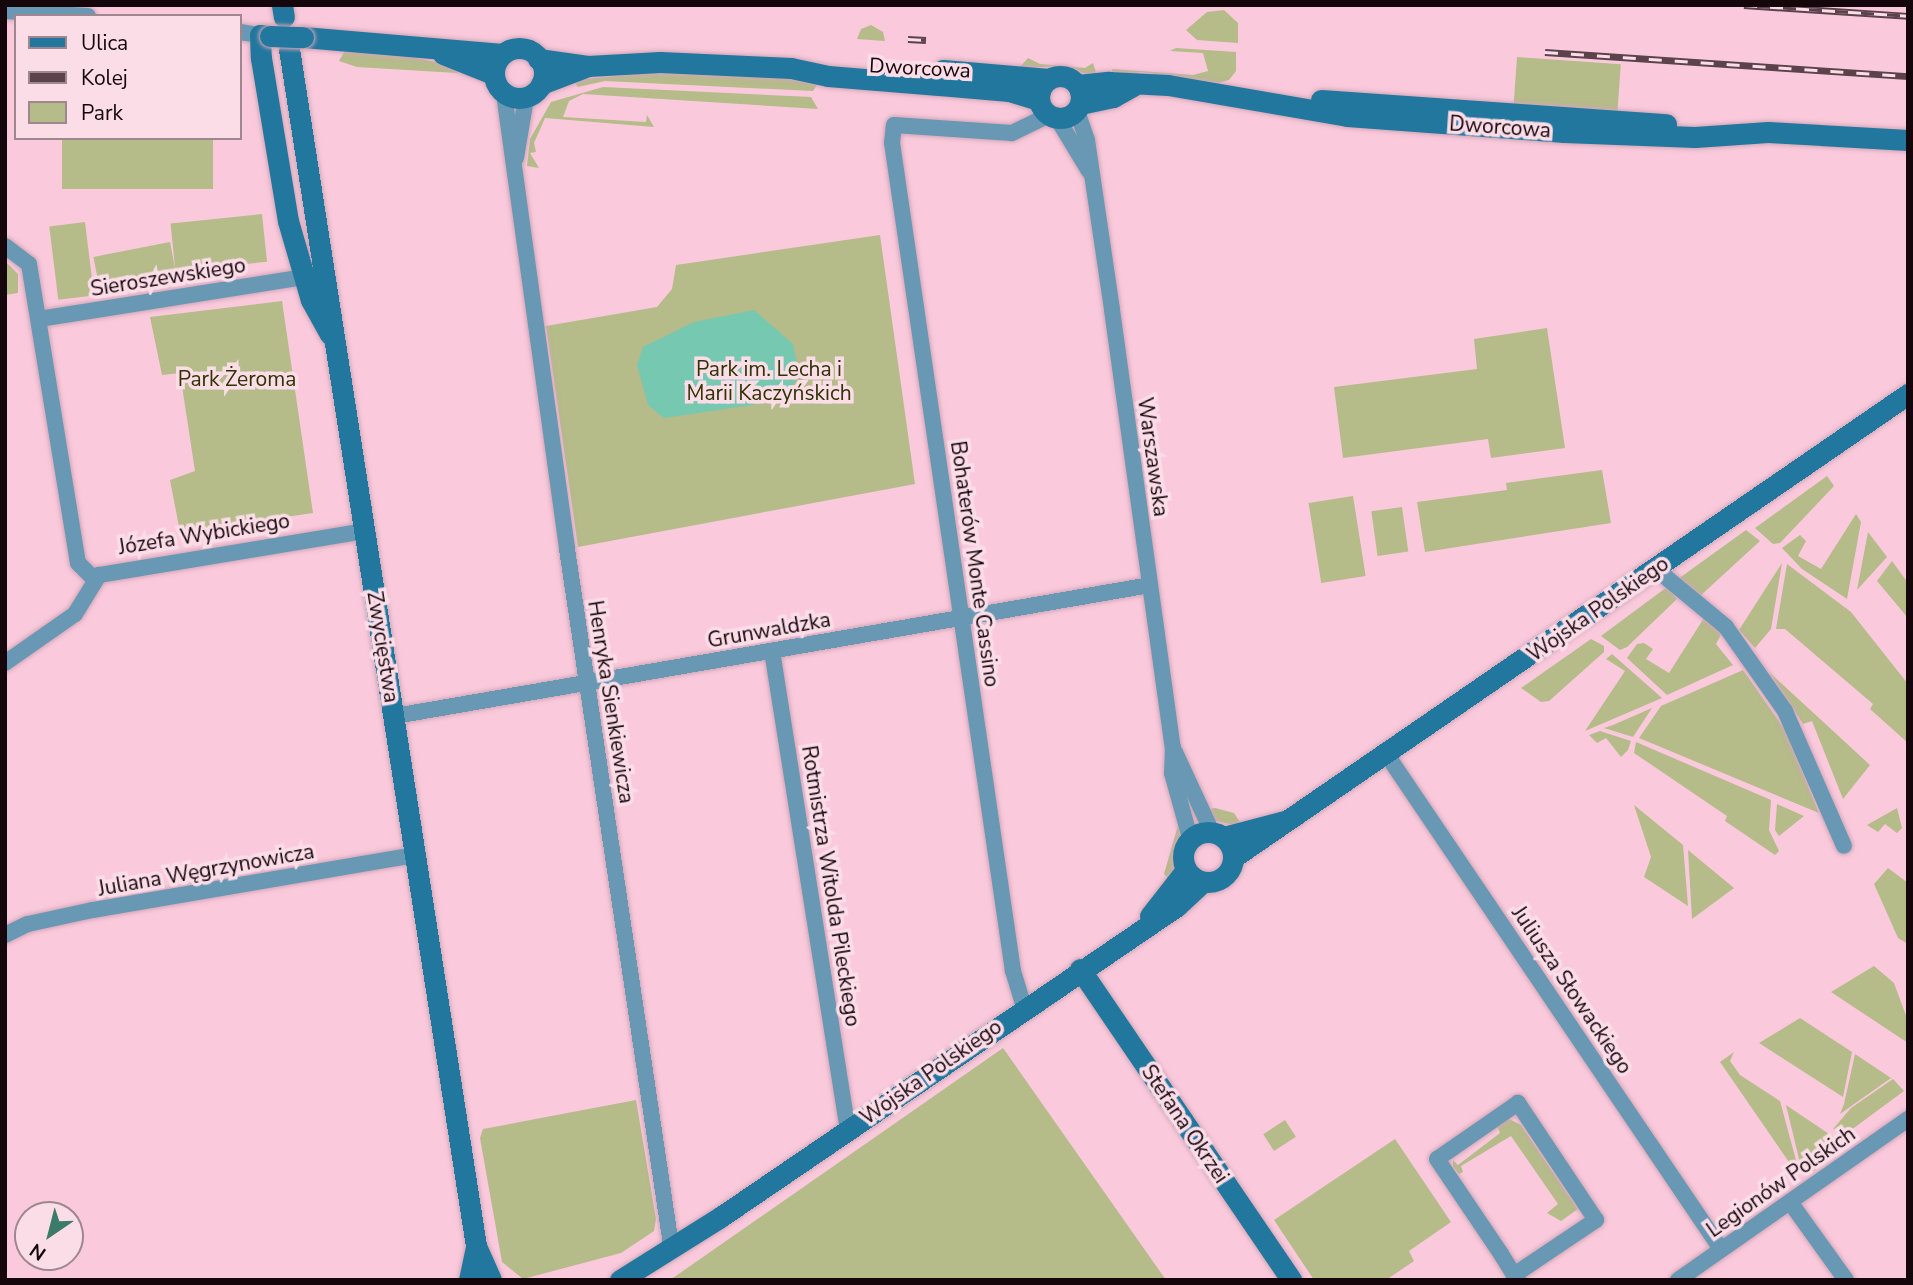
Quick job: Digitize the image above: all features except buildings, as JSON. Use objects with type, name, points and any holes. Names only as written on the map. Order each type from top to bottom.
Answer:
[{"type":"street","points":[[5,11],[55,14]]},
{"type":"street","points":[[336,346],[311,300],[283,198],[257,34],[296,43],[438,51],[498,64],[525,49],[538,59],[544,71],[534,91],[504,94],[498,64]]},
{"type":"street","name":"Zwycięstwa","points":[[296,43],[336,346],[476,1246],[491,1280]]},
{"type":"street","name":"Dworcowa","points":[[538,59],[588,66],[660,62],[791,68],[828,76],[995,89],[1063,106]]},
{"type":"street","name":"Dworcowa","points":[[791,68],[829,63],[1049,79],[1068,77],[1063,106]]},
{"type":"street","name":"Dworcowa","points":[[534,91],[588,66]]},
{"type":"street","points":[[1049,79],[1063,106]]},
{"type":"street","name":"Dworcowa","points":[[894,125],[1012,133],[1063,106],[1113,97],[1133,86],[1168,85],[1358,117],[1908,140]]},
{"type":"street","name":"Henryka Sienkiewicza","points":[[514,164],[534,91]]},
{"type":"street","name":"Henryka Sienkiewicza","points":[[504,94],[586,680],[671,1245]]},
{"type":"street","name":"Warszawska","points":[[1063,106],[1090,173],[1173,747],[1172,773],[1190,838]]},
{"type":"street","name":"Bohaterów Monte Cassino","points":[[894,125],[891,158],[901,226],[925,358],[1015,985],[1024,1007]]},
{"type":"street","points":[[5,246],[29,264],[78,563],[94,579],[75,614],[5,663]]},
{"type":"street","name":"Sieroszewskiego","points":[[38,319],[304,277]]},
{"type":"street","name":"Wojska Polskiego","points":[[1234,857],[1387,755],[1908,394]]},
{"type":"street","name":"Józefa Wybickiego","points":[[94,579],[107,572],[365,531]]},
{"type":"street","points":[[1656,569],[1726,627],[1786,711],[1844,846]]},
{"type":"street","name":"Grunwaldzka","points":[[395,716],[586,680],[772,651],[1150,585]]},
{"type":"street","name":"Rotmistrza Witolda Pileckiego","points":[[772,651],[848,1129]]},
{"type":"street","name":"Warszawska","points":[[1173,747],[1218,835]]},
{"type":"street","name":"Juliusza Słowackiego","points":[[1387,755],[1721,1249]]},
{"type":"street","name":"Wojska Polskiego","points":[[1218,835],[1287,820]]},
{"type":"street","points":[[1218,835],[1234,857],[1224,876],[1194,876],[1183,856],[1190,838],[1218,835]]},
{"type":"street","name":"Juliana Węgrzynowicza","points":[[5,935],[28,924],[93,910],[416,855]]},
{"type":"street","name":"Wojska Polskiego","points":[[620,1280],[671,1245],[719,1218],[1143,925],[1177,906],[1194,876]]},
{"type":"street","name":"Stefana Okrzei","points":[[1080,969],[1291,1280]]},
{"type":"street","points":[[1518,1102],[1596,1220],[1516,1277],[1437,1159],[1518,1102]]},
{"type":"street","name":"Legionów Polskich","points":[[1678,1280],[1908,1119]]},
{"type":"street","points":[[1790,1202],[1846,1280]]},
{"type":"street","name":"Wojska Polskiego","points":[[646,1280],[700,1241],[719,1218]]},
{"type":"street","name":"Zwycięstwa","points":[[469,1280],[476,1246]]},
{"type":"green space","points":[[1224,10],[1238,23],[1238,43],[1197,40],[1186,30],[1207,12]]},
{"type":"green space","points":[[871,25],[883,32],[885,41],[857,39],[861,29]]},
{"type":"green space","points":[[347,47],[384,51],[463,68],[457,73],[357,67],[339,61]]},
{"type":"green space","points":[[1176,48],[1236,52],[1236,71],[1229,80],[1218,83],[1141,72],[1113,76],[1112,69],[1193,75],[1208,71],[1203,53],[1170,51]]},
{"type":"green space","points":[[1517,57],[1621,64],[1617,111],[1514,104]]},
{"type":"green space","points":[[1028,58],[1040,64],[1064,66],[1019,68]]},
{"type":"green space","points":[[1093,63],[1098,78],[1064,66],[1085,68]]},
{"type":"green space","points":[[671,71],[820,80],[813,91],[605,81],[578,87],[573,80]]},
{"type":"green space","points":[[603,87],[811,97],[818,109],[583,94],[569,101],[563,117],[646,122],[647,115],[654,127],[545,118],[534,143],[536,152],[530,153],[539,168],[527,166],[530,139],[551,102]]},
{"type":"green space","points":[[62,140],[213,140],[213,189],[62,189]]},
{"type":"green space","points":[[262,214],[267,262],[176,271],[171,224]]},
{"type":"green space","points":[[85,222],[94,295],[58,300],[49,226]]},
{"type":"green space","name":"Park im. Lecha i Marii Kaczyńskich","points":[[880,235],[915,484],[578,547],[546,326],[657,307],[672,289],[676,265]]},
{"type":"green space","points":[[170,242],[177,278],[100,293],[93,257]]},
{"type":"green space","points":[[5,261],[18,274],[18,293],[5,295]]},
{"type":"green space","name":"Park Żeroma","points":[[282,301],[313,513],[180,532],[170,480],[195,471],[180,373],[162,375],[150,317]]},
{"type":"green space","points":[[1547,328],[1565,448],[1491,458],[1488,439],[1343,458],[1334,387],[1477,369],[1474,339]]},
{"type":"green space","points":[[1602,470],[1611,523],[1425,552],[1417,502],[1507,490],[1506,483]]},
{"type":"green space","points":[[1827,476],[1834,486],[1780,543],[1773,544],[1755,528]]},
{"type":"green space","points":[[1353,496],[1366,576],[1321,583],[1309,503]]},
{"type":"green space","points":[[1402,507],[1408,552],[1378,556],[1371,511]]},
{"type":"green space","points":[[1856,514],[1861,522],[1847,599],[1802,569],[1782,548],[1800,535],[1806,541],[1798,556],[1821,569]]},
{"type":"green space","points":[[1746,530],[1760,541],[1699,597],[1678,579]]},
{"type":"green space","points":[[1868,532],[1887,557],[1857,590]]},
{"type":"green space","points":[[1892,561],[1908,583],[1908,618],[1877,581]]},
{"type":"green space","points":[[1782,563],[1771,629],[1755,648],[1739,630]]},
{"type":"green space","points":[[1787,564],[1851,612],[1908,684],[1908,743],[1870,709],[1873,704],[1785,629],[1776,629]]},
{"type":"green space","points":[[1667,587],[1677,599],[1627,647],[1620,650],[1601,636]]},
{"type":"green space","points":[[1704,618],[1723,631],[1716,644],[1733,665],[1667,695],[1627,658],[1637,644],[1644,643],[1653,649],[1646,659],[1669,673]]},
{"type":"green space","points":[[1591,639],[1604,646],[1604,652],[1549,701],[1541,702],[1521,688]]},
{"type":"green space","points":[[1612,654],[1662,698],[1585,731],[1625,671],[1606,659]]},
{"type":"green space","points":[[1743,670],[1785,730],[1819,813],[1639,738],[1661,706]]},
{"type":"green space","points":[[1769,672],[1870,765],[1843,799],[1812,721],[1803,724]]},
{"type":"green space","points":[[1652,708],[1633,737],[1604,728],[1613,725]]},
{"type":"green space","points":[[1600,731],[1631,741],[1628,750],[1621,757],[1606,738],[1597,743],[1589,735]]},
{"type":"green space","points":[[1636,742],[1771,800],[1769,830],[1779,851],[1775,855],[1725,821],[1727,816],[1634,753]]},
{"type":"green space","points":[[1777,804],[1804,816],[1779,836],[1775,830]]},
{"type":"green space","points":[[1634,805],[1683,845],[1688,906],[1644,877],[1651,857]]},
{"type":"green space","points":[[1215,808],[1234,813],[1243,827],[1216,821],[1206,810]]},
{"type":"green space","points":[[1897,808],[1902,828],[1897,833],[1885,824],[1878,832],[1867,825]]},
{"type":"green space","points":[[1179,822],[1182,837],[1172,882],[1164,874]]},
{"type":"green space","points":[[1688,850],[1734,888],[1692,919]]},
{"type":"green space","points":[[1888,868],[1908,883],[1908,944],[1898,938],[1874,884]]},
{"type":"green space","points":[[1874,966],[1894,983],[1908,1021],[1908,1043],[1831,992]]},
{"type":"green space","points":[[1800,1018],[1852,1052],[1843,1097],[1759,1043]]},
{"type":"green space","points":[[1003,1048],[1166,1280],[670,1280]]},
{"type":"green space","points":[[1734,1052],[1730,1061],[1740,1075],[1780,1101],[1797,1164],[1793,1168],[1720,1062]]},
{"type":"green space","points":[[1855,1054],[1891,1078],[1840,1114],[1844,1104]]},
{"type":"green space","points":[[1893,1079],[1904,1091],[1847,1133],[1833,1129],[1851,1108]]},
{"type":"green space","points":[[636,1100],[656,1219],[654,1231],[621,1253],[523,1279],[502,1262],[480,1138],[483,1129]]},
{"type":"green space","points":[[1786,1105],[1841,1142],[1840,1153],[1808,1175],[1801,1167]]},
{"type":"green space","points":[[1507,1118],[1521,1125],[1578,1209],[1561,1221],[1547,1213],[1558,1204],[1511,1136],[1461,1166],[1463,1172],[1459,1174],[1453,1167],[1453,1160],[1458,1165],[1500,1133],[1497,1125]]},
{"type":"green space","points":[[1285,1120],[1296,1137],[1274,1151],[1263,1134]]},
{"type":"green space","points":[[1395,1139],[1451,1222],[1409,1251],[1414,1261],[1386,1280],[1314,1280],[1274,1220]]},
{"type":"shaded area","points":[[754,310],[793,344],[799,373],[786,400],[664,418],[648,405],[637,365],[643,347],[694,322]]},
{"type":"railway","points":[[1744,5],[1908,16]]},
{"type":"railway","points":[[908,39],[926,40]]},
{"type":"railway","points":[[1545,52],[1908,76]]}]
